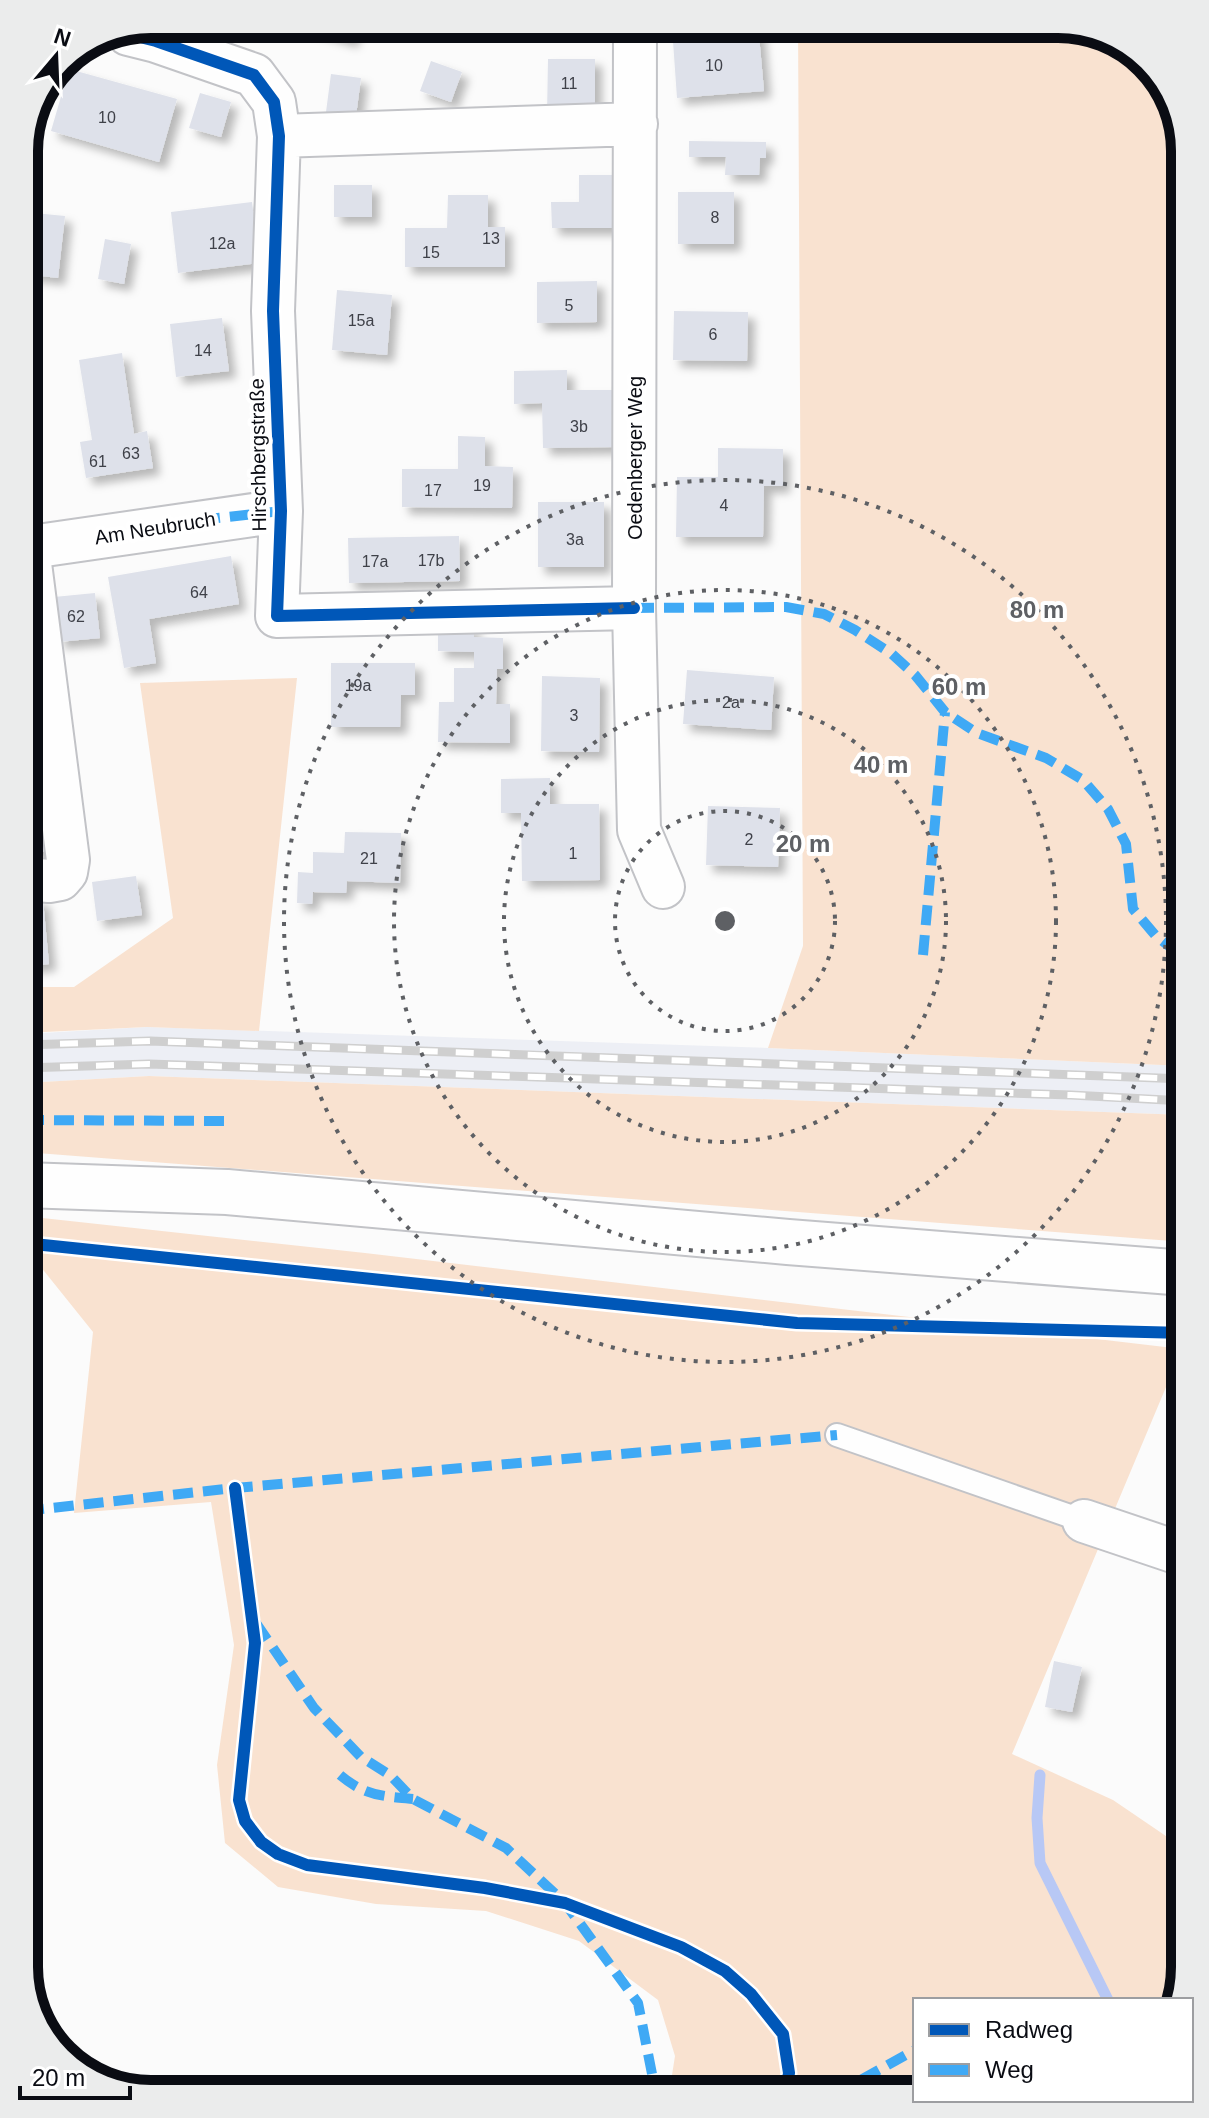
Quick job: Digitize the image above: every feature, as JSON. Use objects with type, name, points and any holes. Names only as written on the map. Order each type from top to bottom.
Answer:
[{"type":"main road","points":[[38,1185],[227,1192],[788,1242],[1171,1272]]},
{"type":"street","name":"Hirschbergstraße","points":[[146,38],[254,75],[274,102],[279,136],[273,311],[281,511],[277,616],[634,608]]},
{"type":"street","name":"Oedenberger Weg","points":[[635,38],[634,608],[639,830],[663,887]]},
{"type":"street","points":[[279,136],[636,124]]},
{"type":"street","name":"Am Neubruch","points":[[38,546],[200,520],[281,511]]},
{"type":"street","name":"Am Neubruch","points":[[38,637],[68,860],[66,872],[60,879],[38,880]]},
{"type":"street","points":[[1084,1521],[1171,1550]]},
{"type":"lane","points":[[837,1435],[1084,1521]]},
{"type":"shaded area","points":[[798,38],[1065,38],[1094,44],[1121,57],[1152,88],[1170,137],[1171,1065],[768,1048],[803,946]]},
{"type":"shaded area","points":[[297,678],[259,1031],[147,1027],[38,1032],[38,987],[74,987],[173,918],[140,683]]},
{"type":"shaded area","points":[[147,1027],[1171,1065],[1171,1114],[149,1076],[38,1082],[38,1033]]},
{"type":"shaded area","points":[[149,1076],[1171,1114],[1171,1241],[38,1153],[38,1082]]},
{"type":"shaded area","points":[[38,1218],[1171,1348],[1171,1375],[1012,1754],[1113,1800],[1171,1839],[1171,1967],[1166,1998],[913,1998],[913,2080],[671,2080],[675,2056],[658,2000],[579,1941],[486,1911],[376,1904],[278,1887],[225,1843],[217,1765],[234,1645],[211,1502],[74,1513],[93,1332],[38,1263]]},
{"type":"building","points":[[673,38],[759,38],[764,91],[677,98]]},
{"type":"building","points":[[548,59],[595,59],[595,115],[547,115]]},
{"type":"building","points":[[431,61],[462,72],[451,102],[420,91]]},
{"type":"building","points":[[331,74],[361,78],[356,116],[326,112]]},
{"type":"building","points":[[96,76],[177,99],[159,162],[51,131],[61,96],[96,96]]},
{"type":"building","points":[[200,93],[231,102],[221,137],[189,128]]},
{"type":"building","points":[[689,141],[766,142],[766,158],[760,158],[759,175],[725,175],[726,157],[689,157]]},
{"type":"building","points":[[579,175],[614,175],[616,228],[552,228],[551,202],[579,202]]},
{"type":"building","points":[[334,185],[372,185],[372,217],[334,217]]},
{"type":"building","points":[[678,192],[734,192],[734,244],[678,244]]},
{"type":"building","points":[[448,195],[488,195],[488,227],[505,227],[505,267],[405,267],[405,228],[447,228]]},
{"type":"building","points":[[252,202],[259,263],[178,273],[171,212]]},
{"type":"building","points":[[38,213],[65,216],[58,278],[38,276]]},
{"type":"building","points":[[105,239],[131,244],[124,284],[98,279]]},
{"type":"building","points":[[597,281],[597,322],[537,323],[537,282]]},
{"type":"building","points":[[337,290],[392,295],[387,355],[332,350]]},
{"type":"building","points":[[674,311],[748,312],[747,361],[673,360]]},
{"type":"building","points":[[222,318],[229,371],[176,377],[170,324]]},
{"type":"building","points":[[122,353],[134,434],[147,431],[153,468],[86,478],[80,442],[92,440],[79,360]]},
{"type":"building","points":[[567,370],[567,390],[614,390],[614,447],[543,448],[542,403],[514,404],[514,371]]},
{"type":"building","points":[[458,436],[485,437],[485,466],[513,467],[512,508],[402,507],[402,469],[458,469]]},
{"type":"building","points":[[718,448],[783,449],[783,486],[764,486],[763,537],[676,537],[677,477],[718,477]]},
{"type":"building","points":[[538,502],[604,502],[604,567],[538,567]]},
{"type":"building","points":[[459,536],[460,581],[349,583],[348,538]]},
{"type":"building","points":[[231,556],[239,604],[149,619],[156,663],[124,668],[108,577]]},
{"type":"building","points":[[95,593],[100,638],[58,642],[54,597]]},
{"type":"building","points":[[438,626],[474,627],[474,637],[503,638],[503,669],[497,669],[496,704],[510,704],[510,743],[438,742],[439,702],[454,702],[454,668],[474,668],[474,652],[438,651]]},
{"type":"building","points":[[331,663],[415,663],[415,695],[401,695],[400,727],[331,727]]},
{"type":"building","points":[[687,670],[774,677],[771,730],[683,724]]},
{"type":"building","points":[[542,676],[600,678],[599,752],[541,751]]},
{"type":"building","points":[[550,778],[550,804],[599,804],[600,880],[522,881],[521,813],[501,813],[501,779]]},
{"type":"building","points":[[47,787],[53,850],[38,852],[38,789]]},
{"type":"building","points":[[708,806],[780,808],[778,867],[706,865]]},
{"type":"building","points":[[345,832],[401,833],[400,883],[347,881],[346,893],[313,892],[312,904],[297,903],[298,872],[313,873],[313,852],[344,853]]},
{"type":"building","points":[[136,876],[142,915],[97,921],[92,882]]},
{"type":"building","points":[[38,899],[43,900],[49,964],[38,965]]},
{"type":"building","points":[[1054,1661],[1082,1667],[1072,1712],[1045,1707]]},
{"type":"waterway","points":[[1040,1775],[1037,1818],[1040,1863],[1107,1998]]},
{"type":"railway","points":[[38,1045],[150,1041],[1171,1078]]},
{"type":"railway","points":[[38,1068],[149,1064],[1171,1100]]},
{"type":"marked path","points":[[200,520],[281,511]]},
{"type":"marked path","points":[[634,608],[786,607],[824,614],[855,630],[892,654],[915,675],[945,712],[977,733],[1046,758],[1083,780],[1108,809],[1126,844],[1133,909],[1155,935],[1171,948]]},
{"type":"marked path","points":[[923,955],[945,712]]},
{"type":"marked path","points":[[38,1120],[228,1121]]},
{"type":"marked path","points":[[38,1509],[235,1488],[837,1435]]},
{"type":"marked path","points":[[256,1623],[314,1708],[361,1757],[390,1775],[413,1799],[506,1848],[565,1903],[638,2003],[653,2080]]},
{"type":"marked path","points":[[340,1775],[366,1791],[413,1799]]},
{"type":"marked path","points":[[860,2080],[913,2051]]},
{"type":"cycle path","points":[[146,38],[254,75],[274,102],[279,136],[273,311],[281,511],[277,616],[634,608]]},
{"type":"cycle path","points":[[38,1244],[797,1323],[1171,1333]]},
{"type":"cycle path","points":[[235,1488],[255,1643],[239,1800],[245,1821],[261,1842],[278,1854],[307,1865],[485,1888],[565,1903],[681,1947],[725,1971],[751,1994],[783,2034],[788,2080]]}]
